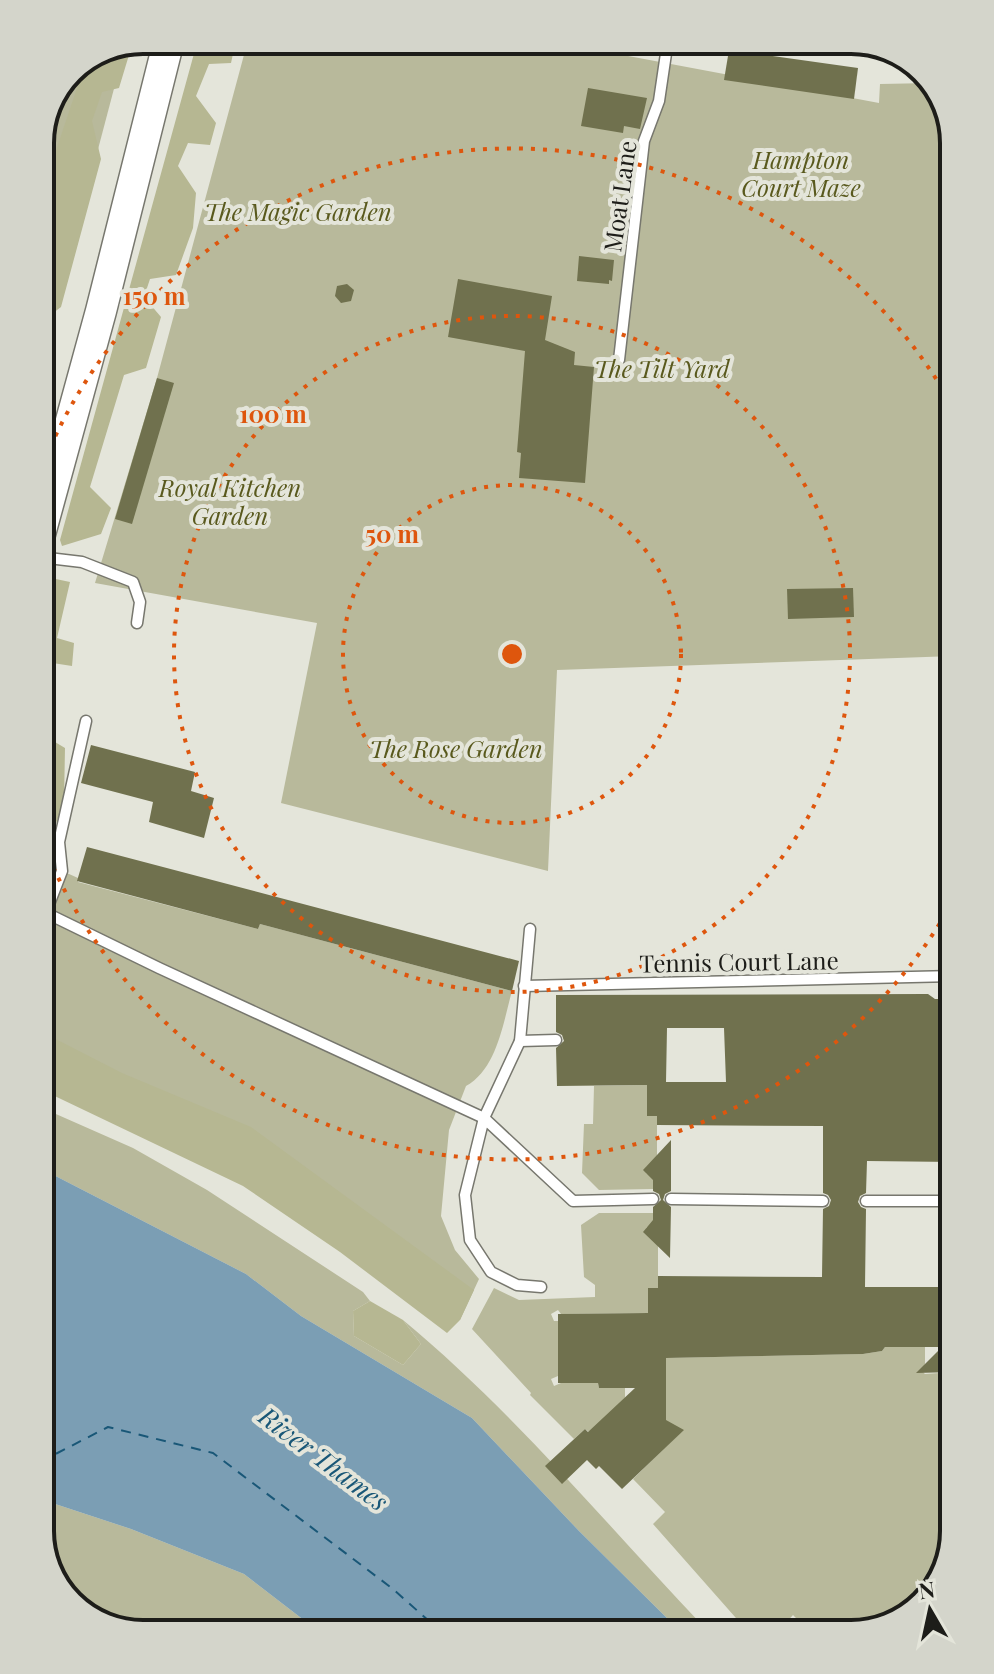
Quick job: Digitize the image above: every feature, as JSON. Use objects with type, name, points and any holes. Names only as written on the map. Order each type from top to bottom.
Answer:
[{"type":"main road","points":[[54,483],[165,54]]},
{"type":"lane","name":"Moat Lane","points":[[619,360],[644,141],[659,101],[666,54]]},
{"type":"lane","points":[[54,559],[82,562],[133,582],[140,602],[137,623]]},
{"type":"lane","points":[[54,888],[62,871],[59,842],[86,721]]},
{"type":"lane","points":[[54,916],[484,1118],[573,1201],[653,1199]]},
{"type":"lane","points":[[530,929],[520,1041],[484,1118],[465,1195],[470,1240],[491,1272],[517,1285],[541,1287]]},
{"type":"lane","name":"Tennis Court Lane","points":[[524,986],[940,976]]},
{"type":"lane","points":[[520,1041],[556,1040]]},
{"type":"lane","points":[[671,1199],[823,1201]]},
{"type":"lane","points":[[866,1201],[940,1201]]},
{"type":"green space","points":[[194,54],[233,54],[231,63],[209,64],[196,96],[216,123],[210,145],[188,143],[178,166],[196,193],[193,228],[176,275],[150,279],[144,297],[161,317],[146,368],[124,375],[90,487],[111,508],[101,534],[62,546],[60,540]]},
{"type":"green space","name":"The Tilt Yard","points":[[244,54],[618,54],[879,103],[880,84],[917,83],[931,103],[940,143],[940,656],[557,670],[548,871],[281,803],[317,623],[95,583],[157,378]]},
{"type":"green space","points":[[129,56],[119,88],[102,92],[92,121],[101,159],[61,307],[54,312],[54,156],[79,82],[93,69]]},
{"type":"green space","points":[[122,57],[54,316],[54,137],[57,120],[63,103],[84,76]]},
{"type":"green space","points":[[54,579],[70,582],[57,638],[74,643],[72,666],[54,663]]},
{"type":"green space","points":[[54,741],[65,748],[64,801],[54,829]]},
{"type":"green space","points":[[54,867],[78,878],[78,882],[258,929],[260,924],[512,991],[492,1057],[477,1078],[466,1086],[449,1130],[441,1216],[455,1250],[479,1279],[460,1320],[284,1202],[54,1080]]},
{"type":"green space","points":[[54,1038],[122,1073],[251,1127],[474,1290],[460,1320],[447,1333],[340,1252],[243,1186],[54,1096]]},
{"type":"green space","points":[[647,1085],[647,1116],[657,1116],[657,1162],[646,1167],[646,1173],[653,1177],[653,1189],[599,1190],[582,1173],[584,1124],[593,1124],[594,1086]]},
{"type":"green space","points":[[54,1113],[133,1148],[207,1190],[363,1292],[370,1301],[353,1311],[354,1336],[403,1365],[421,1344],[403,1320],[482,1392],[558,1468],[697,1620],[669,1620],[472,1418],[301,1316],[246,1274],[54,1175]]},
{"type":"green space","points":[[599,1213],[653,1213],[653,1224],[646,1228],[646,1234],[658,1239],[658,1288],[648,1289],[648,1313],[561,1314],[558,1310],[551,1314],[554,1321],[558,1321],[558,1376],[551,1379],[554,1386],[561,1383],[598,1383],[599,1388],[625,1388],[625,1413],[589,1432],[585,1429],[574,1439],[472,1329],[494,1288],[519,1300],[595,1297],[595,1285],[584,1277],[581,1225]]},
{"type":"green space","points":[[370,1301],[403,1320],[421,1344],[403,1365],[354,1336],[353,1311]]},
{"type":"green space","points":[[885,1347],[925,1347],[922,1371],[925,1374],[940,1373],[940,1531],[937,1554],[931,1570],[890,1570],[890,1611],[874,1617],[798,1620],[793,1615],[788,1620],[738,1620],[653,1524],[665,1512],[633,1479],[678,1435],[666,1421],[666,1358],[882,1351]]},
{"type":"green space","points":[[54,1504],[131,1529],[244,1574],[304,1620],[137,1620],[103,1611],[76,1590],[63,1571],[56,1549]]},
{"type":"water","name":"River Thames","points":[[54,1175],[246,1274],[301,1316],[472,1418],[669,1620],[304,1620],[244,1574],[131,1529],[54,1504]]},
{"type":"building","points":[[728,54],[758,54],[858,68],[854,99],[724,80]]},
{"type":"building","points":[[588,88],[647,98],[640,129],[624,126],[623,133],[581,126]]},
{"type":"building","points":[[579,256],[614,260],[612,281],[609,280],[609,284],[577,281]]},
{"type":"building","points":[[458,279],[552,296],[545,340],[575,352],[574,365],[594,367],[585,483],[519,478],[521,453],[517,452],[525,351],[448,337]]},
{"type":"building","points":[[347,284],[354,290],[351,301],[341,303],[335,296],[337,286]]},
{"type":"building","points":[[157,378],[174,383],[132,524],[115,519]]},
{"type":"building","points":[[853,588],[854,617],[788,619],[787,589]]},
{"type":"building","points":[[91,745],[195,772],[191,791],[214,798],[204,838],[149,822],[153,802],[81,783]]},
{"type":"building","points":[[87,847],[519,961],[512,991],[260,924],[258,929],[77,881]]},
{"type":"building","points":[[928,994],[940,999],[940,1162],[867,1161],[866,1193],[860,1196],[858,1202],[866,1209],[865,1287],[940,1287],[940,1347],[885,1347],[882,1351],[863,1354],[666,1358],[666,1420],[684,1430],[622,1489],[599,1466],[596,1469],[587,1460],[562,1484],[545,1466],[585,1429],[588,1432],[635,1388],[599,1388],[598,1383],[558,1383],[558,1314],[648,1313],[648,1288],[658,1288],[658,1276],[822,1277],[823,1209],[829,1206],[831,1200],[823,1193],[823,1126],[657,1125],[657,1116],[647,1116],[647,1085],[557,1086],[556,1048],[564,1041],[562,1035],[556,1032],[556,995]],"holes":[[[667,1028],[724,1028],[726,1082],[666,1082]]]},
{"type":"building","points":[[671,1140],[671,1191],[665,1194],[663,1200],[671,1207],[670,1258],[643,1232],[653,1220],[653,1207],[661,1200],[659,1194],[653,1191],[653,1180],[643,1170]]},
{"type":"building","points":[[940,1349],[940,1372],[916,1373]]},
{"type":"ferry route","points":[[54,1455],[108,1427],[213,1453],[393,1589],[428,1620]]},
{"type":"park label","name":"Hampton Court Maze","points":[[801,173]]},
{"type":"park label","name":"The Magic Garden","points":[[298,211]]},
{"type":"park label","name":"Royal Kitchen Garden","points":[[230,501]]},
{"type":"park label","name":"The Rose Garden","points":[[456,748]]}]
